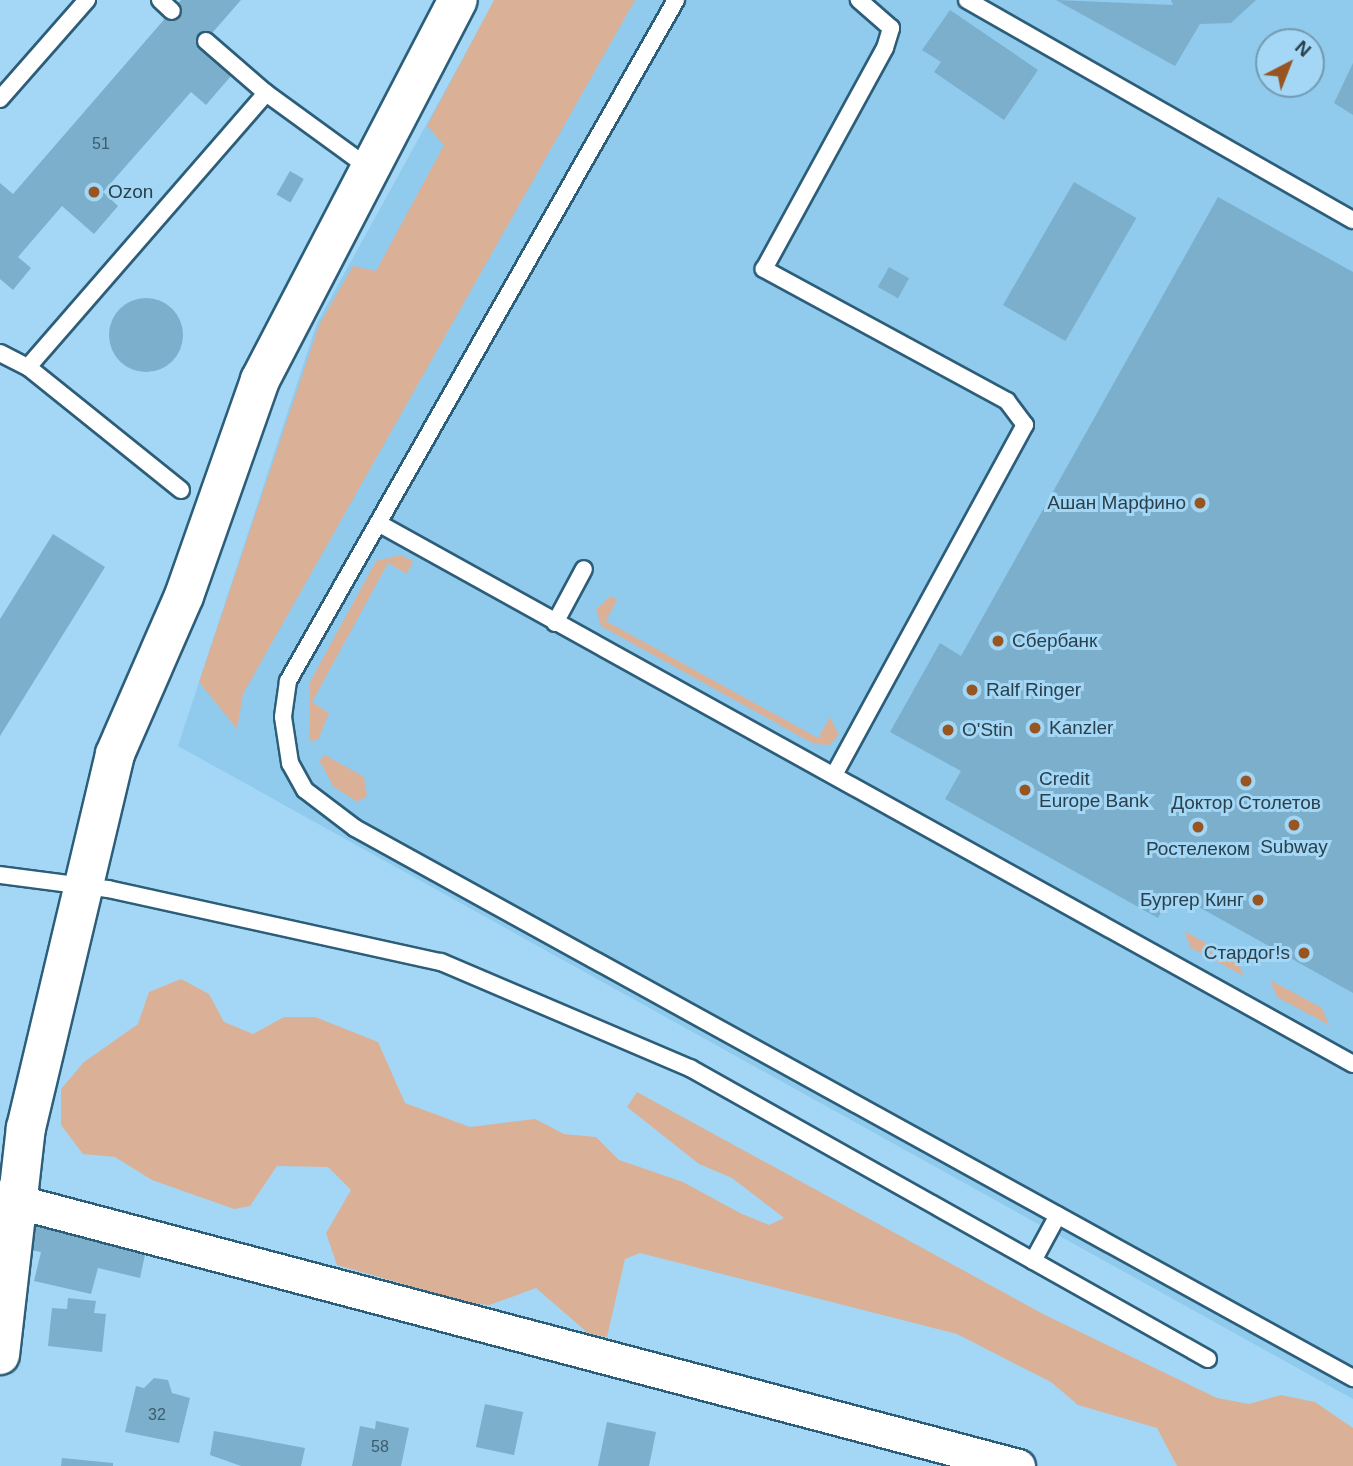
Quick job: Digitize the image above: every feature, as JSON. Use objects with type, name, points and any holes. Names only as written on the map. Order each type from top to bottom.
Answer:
[{"type":"street","points":[[0,1356],[8,1198],[39,1067],[69,965],[81,885],[115,754],[184,596],[260,380],[372,170],[458,0]]},
{"type":"street","points":[[8,1198],[1018,1466]]},
{"type":"lane","points":[[0,99],[87,0]]},
{"type":"lane","points":[[676,0],[288,681],[283,717],[288,756],[305,790],[355,828],[1353,1378]]},
{"type":"lane","points":[[834,775],[1024,425],[1007,401],[764,270],[885,48],[891,28],[859,0]]},
{"type":"lane","points":[[967,0],[1353,220]]},
{"type":"lane","points":[[206,41],[266,93],[372,170]]},
{"type":"lane","points":[[28,367],[266,93]]},
{"type":"lane","points":[[0,353],[28,367],[181,490]]},
{"type":"lane","points":[[378,523],[1353,1064]]},
{"type":"lane","points":[[555,623],[584,569]]},
{"type":"lane","points":[[0,875],[81,885],[441,962],[690,1068],[1208,1359]]},
{"type":"lane","points":[[1033,1261],[1058,1215]]},
{"type":"shaded area","points":[[494,0],[635,0],[243,694],[237,729],[199,682],[319,325],[353,266],[376,271],[444,145],[427,126]]},
{"type":"shaded area","points":[[495,0],[1353,0],[1353,1399],[178,746],[317,323]]},
{"type":"shaded area","points":[[400,555],[413,561],[407,574],[388,563],[312,702],[329,713],[318,740],[309,741],[310,682],[376,561]]},
{"type":"shaded area","points":[[611,596],[617,600],[606,621],[818,738],[830,717],[839,735],[830,745],[814,744],[601,626],[596,609]]},
{"type":"shaded area","points":[[325,755],[364,777],[367,796],[357,802],[333,786],[319,760]]},
{"type":"shaded area","points":[[1184,931],[1236,959],[1244,976],[1191,948]]},
{"type":"shaded area","points":[[181,979],[209,994],[224,1022],[253,1034],[284,1017],[315,1017],[378,1042],[405,1103],[470,1127],[535,1119],[564,1134],[596,1137],[619,1160],[683,1182],[740,1213],[769,1225],[784,1218],[732,1178],[699,1164],[627,1107],[637,1092],[1045,1315],[1217,1398],[1249,1404],[1281,1395],[1315,1402],[1353,1428],[1353,1466],[1177,1466],[1157,1428],[1078,1405],[1051,1382],[957,1334],[640,1253],[625,1259],[607,1337],[589,1334],[536,1288],[489,1305],[470,1303],[337,1265],[326,1233],[351,1190],[328,1167],[277,1166],[250,1206],[234,1209],[152,1180],[115,1157],[83,1154],[61,1125],[61,1089],[84,1062],[138,1024],[149,992]]},
{"type":"shaded area","points":[[1270,980],[1322,1008],[1329,1025],[1277,997]]},
{"type":"building","points":[[181,0],[241,0],[199,48],[231,76],[206,105],[191,92],[103,192],[118,206],[94,234],[62,206],[18,257],[31,268],[13,290],[0,279],[0,183],[13,194]]},
{"type":"building","points":[[1056,0],[1173,5],[1171,0],[1256,0],[1231,23],[1200,24],[1175,66]]},
{"type":"building","points":[[950,10],[1038,70],[1004,120],[934,72],[941,62],[922,50]]},
{"type":"building","points":[[1353,63],[1353,115],[1334,103]]},
{"type":"building","points":[[290,171],[304,179],[290,202],[276,194]]},
{"type":"building","points":[[1074,182],[1136,218],[1065,341],[1003,305]]},
{"type":"building","name":"Ашан Марфино","points":[[1218,197],[1353,272],[1353,993],[1172,892],[1158,918],[945,799],[961,771],[890,732],[940,643],[961,656]]},
{"type":"building","points":[[889,267],[909,278],[898,298],[878,287]]},
{"type":"building","points":[[146,298],[167,304],[177,314],[183,335],[177,356],[167,366],[146,372],[125,366],[115,356],[109,335],[115,314],[125,304]]},
{"type":"building","points":[[53,534],[105,567],[0,736],[0,619]]},
{"type":"building","points":[[30,1224],[146,1250],[140,1278],[98,1268],[91,1294],[34,1281],[41,1252],[25,1249]]},
{"type":"building","points":[[68,1298],[96,1301],[94,1313],[106,1314],[102,1352],[48,1346],[52,1308],[67,1309]]},
{"type":"building","points":[[154,1378],[168,1380],[172,1393],[190,1398],[179,1443],[125,1432],[136,1386],[144,1388]]},
{"type":"building","points":[[485,1404],[523,1412],[514,1455],[476,1447]]},
{"type":"building","points":[[376,1421],[409,1428],[401,1466],[352,1466],[360,1426],[375,1429]]},
{"type":"building","points":[[607,1422],[656,1432],[649,1466],[598,1466]]},
{"type":"building","points":[[214,1431],[305,1448],[301,1466],[241,1466],[210,1455]]},
{"type":"building","points":[[62,1458],[113,1463],[113,1466],[61,1466]]},
{"type":"place","name":"Ozon","points":[[94,192]]},
{"type":"place","name":"Ашан Марфино","points":[[1200,503]]},
{"type":"place","name":"Сбербанк","points":[[998,641]]},
{"type":"place","name":"Ralf Ringer","points":[[972,690]]},
{"type":"place","name":"Kanzler","points":[[1035,728]]},
{"type":"place","name":"O'Stin","points":[[948,730]]},
{"type":"place","name":"Доктор Столетов","points":[[1246,781]]},
{"type":"place","name":"Credit Europe Bank","points":[[1025,790]]},
{"type":"place","name":"Subway","points":[[1294,825]]},
{"type":"place","name":"Ростелеком","points":[[1198,827]]},
{"type":"place","name":"Бургер Кинг","points":[[1258,900]]},
{"type":"place","name":"Стардог!s","points":[[1304,953]]}]
